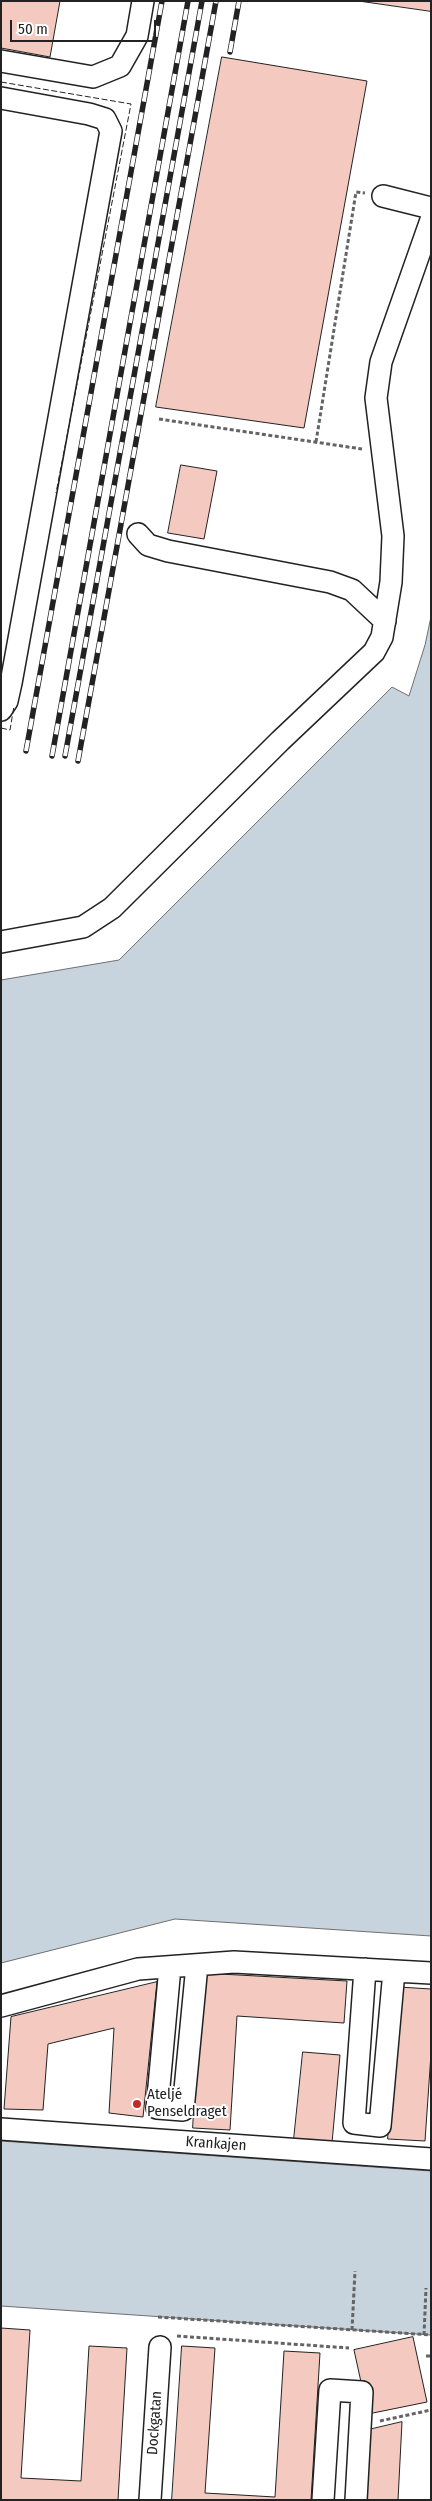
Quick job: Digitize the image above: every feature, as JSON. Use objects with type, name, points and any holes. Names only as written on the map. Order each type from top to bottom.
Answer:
[{"type":"street","points":[[1,61],[93,77],[107,72],[120,66],[137,36],[143,1]]},
{"type":"street","points":[[1,98],[89,114],[105,119],[111,131],[9,692],[7,701],[1,710]]},
{"type":"street","points":[[383,196],[431,208]]},
{"type":"street","points":[[1,942],[83,927],[112,908],[280,741],[374,652],[382,637],[390,582],[393,536],[376,398],[381,362],[431,220]]},
{"type":"street","points":[[138,534],[148,545],[168,551],[330,582],[352,590],[384,621]]},
{"type":"street","points":[[1,2006],[138,1969],[234,1962],[431,1973]]},
{"type":"street","points":[[170,1967],[157,2108],[183,2110],[198,1965]]},
{"type":"street","points":[[365,1969],[354,2123],[380,2126],[394,1971]]},
{"type":"street","name":"Krankajen","points":[[1,2129],[431,2159]]},
{"type":"street","name":"Dockgatan","points":[[150,2500],[160,2347]]},
{"type":"street","points":[[323,2500],[330,2390],[362,2392],[356,2500]]},
{"type":"path","points":[[316,442],[356,192],[383,196]]},
{"type":"path","points":[[159,419],[383,452]]},
{"type":"path","points":[[352,2330],[355,2271]]},
{"type":"path","points":[[424,2335],[426,2288]]},
{"type":"path","points":[[158,2317],[431,2335]]},
{"type":"path","points":[[160,2347],[176,2336],[349,2348]]},
{"type":"path","points":[[426,2356],[431,2356]]},
{"type":"path","points":[[360,2425],[431,2410]]},
{"type":"shaded area","points":[[431,617],[431,1936],[175,1919],[1,1963],[1,980],[119,960],[392,687],[409,696],[425,645]]},
{"type":"shaded area","points":[[1,2141],[431,2171],[431,2335],[1,2306]]},
{"type":"building","points":[[1,1],[60,1],[50,57],[1,48]]},
{"type":"building","points":[[359,1],[431,1],[431,11]]},
{"type":"building","points":[[222,57],[367,81],[304,428],[156,407]]},
{"type":"building","points":[[181,465],[217,471],[204,539],[168,533]]},
{"type":"building","points":[[202,1973],[347,1981],[344,2023],[237,2016],[230,2130],[193,2128]]},
{"type":"building","points":[[157,1982],[143,2117],[109,2113],[114,2028],[48,2044],[43,2110],[4,2109],[11,2017]]},
{"type":"building","points":[[399,1987],[431,1989],[431,2054],[425,2141],[388,2139]]},
{"type":"building","points":[[303,2052],[340,2055],[332,2143],[294,2139]]},
{"type":"building","points":[[1,2328],[30,2330],[21,2478],[81,2481],[89,2346],[127,2348],[118,2500],[1,2500]]},
{"type":"building","points":[[413,2337],[427,2402],[368,2414],[354,2350]]},
{"type":"building","points":[[182,2346],[215,2348],[205,2493],[275,2497],[284,2351],[320,2353],[311,2500],[172,2500]]},
{"type":"building","points":[[402,2422],[398,2500],[364,2500],[368,2430]]},
{"type":"railway","points":[[26,751],[162,1]]},
{"type":"railway","points":[[52,756],[188,1]]},
{"type":"railway","points":[[65,756],[202,1]]},
{"type":"railway","points":[[78,761],[216,1]]},
{"type":"railway","points":[[230,52],[239,1]]},
{"type":"fence","points":[[1,82],[131,104],[56,493]]},
{"type":"fence","points":[[1,728],[10,730],[14,706]]},
{"type":"place","name":"Ateljé Penseldraget","points":[[137,2104]]}]
